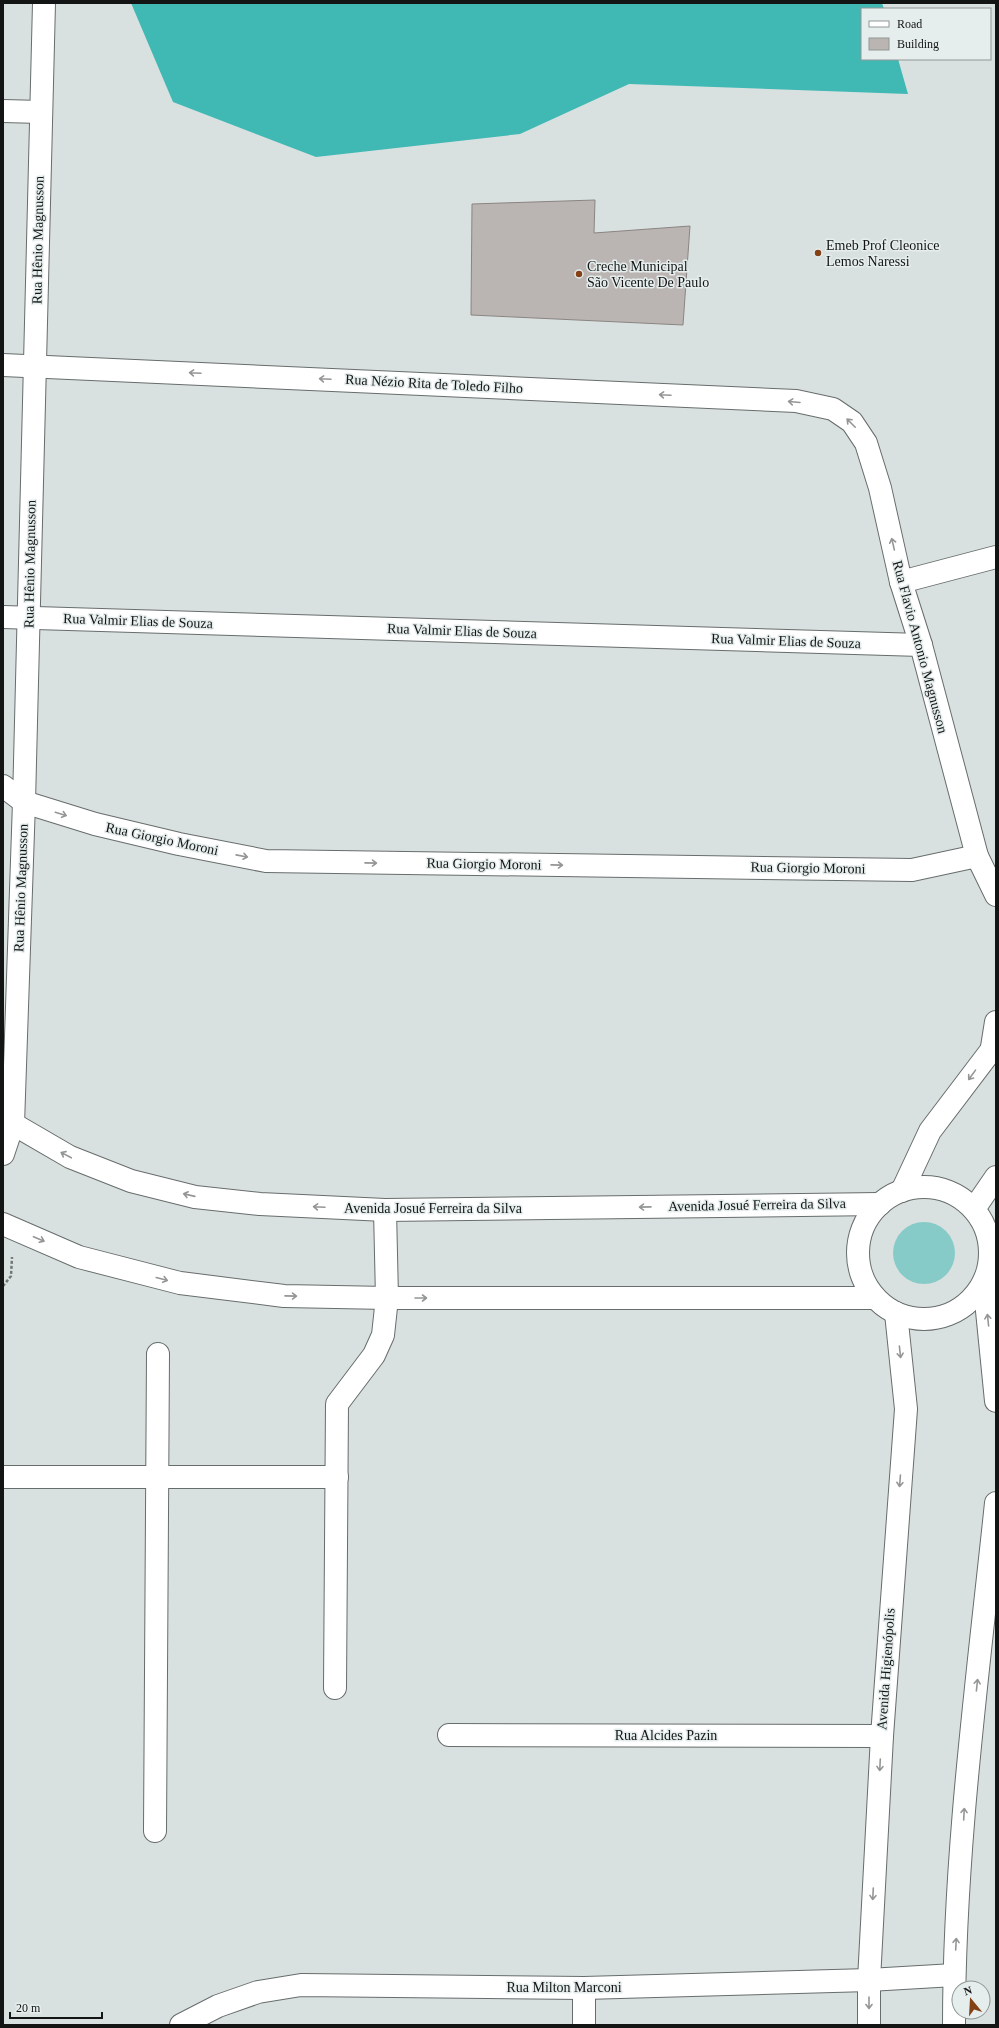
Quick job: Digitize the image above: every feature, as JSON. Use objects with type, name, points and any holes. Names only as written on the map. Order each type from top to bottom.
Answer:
[{"type":"street","name":"Rua Hênio Magnusson","points":[[3,1154],[8,1121],[24,802],[44,3]]},
{"type":"street","points":[[3,111],[41,112]]},
{"type":"street","name":"Rua Nézio Rita de Toledo Filho","points":[[3,365],[35,365],[796,401],[833,409]]},
{"type":"street","name":"Rua Flavio Antonio Magnusson","points":[[833,409],[852,422],[866,443],[880,488],[901,582],[921,645],[976,856],[996,895]]},
{"type":"street","points":[[901,582],[996,557]]},
{"type":"street","name":"Rua Valmir Elias de Souza","points":[[3,617],[921,645]]},
{"type":"street","name":"Rua Giorgio Moroni","points":[[3,786],[24,802],[95,824],[180,844],[266,861],[912,870],[976,856]]},
{"type":"street","points":[[902,1190],[930,1132],[994,1046],[996,1022]]},
{"type":"street","name":"Avenida Josué Ferreira da Silva","points":[[8,1121],[70,1157],[131,1181],[195,1197],[260,1204],[385,1210],[880,1204]]},
{"type":"street","points":[[974,1208],[996,1177]]},
{"type":"street","points":[[928,1187],[953,1193],[974,1208],[987,1231],[994,1256],[984,1282],[969,1302],[946,1316],[921,1319],[896,1313],[875,1298],[862,1275],[858,1250],[864,1224],[880,1204],[902,1190],[928,1187]]},
{"type":"street","points":[[335,1688],[337,1404],[374,1355],[383,1335],[387,1298],[385,1210]]},
{"type":"street","points":[[3,1224],[79,1257],[180,1283],[284,1296],[387,1298],[875,1298]]},
{"type":"street","points":[[984,1282],[996,1401]]},
{"type":"street","name":"Avenida Higienópolis","points":[[869,2025],[869,1980],[882,1736],[906,1409],[896,1313]]},
{"type":"street","points":[[155,1831],[158,1354]]},
{"type":"street","points":[[3,1476],[337,1478]]},
{"type":"street","points":[[954,2025],[954,1975],[966,1791],[996,1503]]},
{"type":"street","name":"Rua Alcides Pazin","points":[[450,1735],[882,1736]]},
{"type":"street","name":"Rua Milton Marconi","points":[[181,2025],[218,2006],[258,1992],[301,1985],[584,1988],[869,1980],[954,1975]]},
{"type":"street","points":[[584,1988],[584,2025]]},
{"type":"shaded area","points":[[131,3],[882,3],[884,8],[861,8],[861,60],[898,60],[908,94],[629,84],[520,134],[316,157],[173,102]]},
{"type":"shaded area","points":[[924,1222],[936,1224],[946,1231],[953,1241],[955,1253],[953,1265],[946,1275],[936,1282],[924,1284],[912,1282],[902,1275],[895,1265],[893,1253],[895,1241],[902,1231],[912,1224]]},
{"type":"building","name":"Creche Municipal São Vicente De Paulo","points":[[595,200],[594,233],[690,226],[683,325],[471,315],[472,204]]},
{"type":"place","name":"Emeb Prof Cleonice Lemos Naressi","points":[[818,253]]},
{"type":"place","name":"Creche Municipal São Vicente De Paulo","points":[[579,274]]}]
